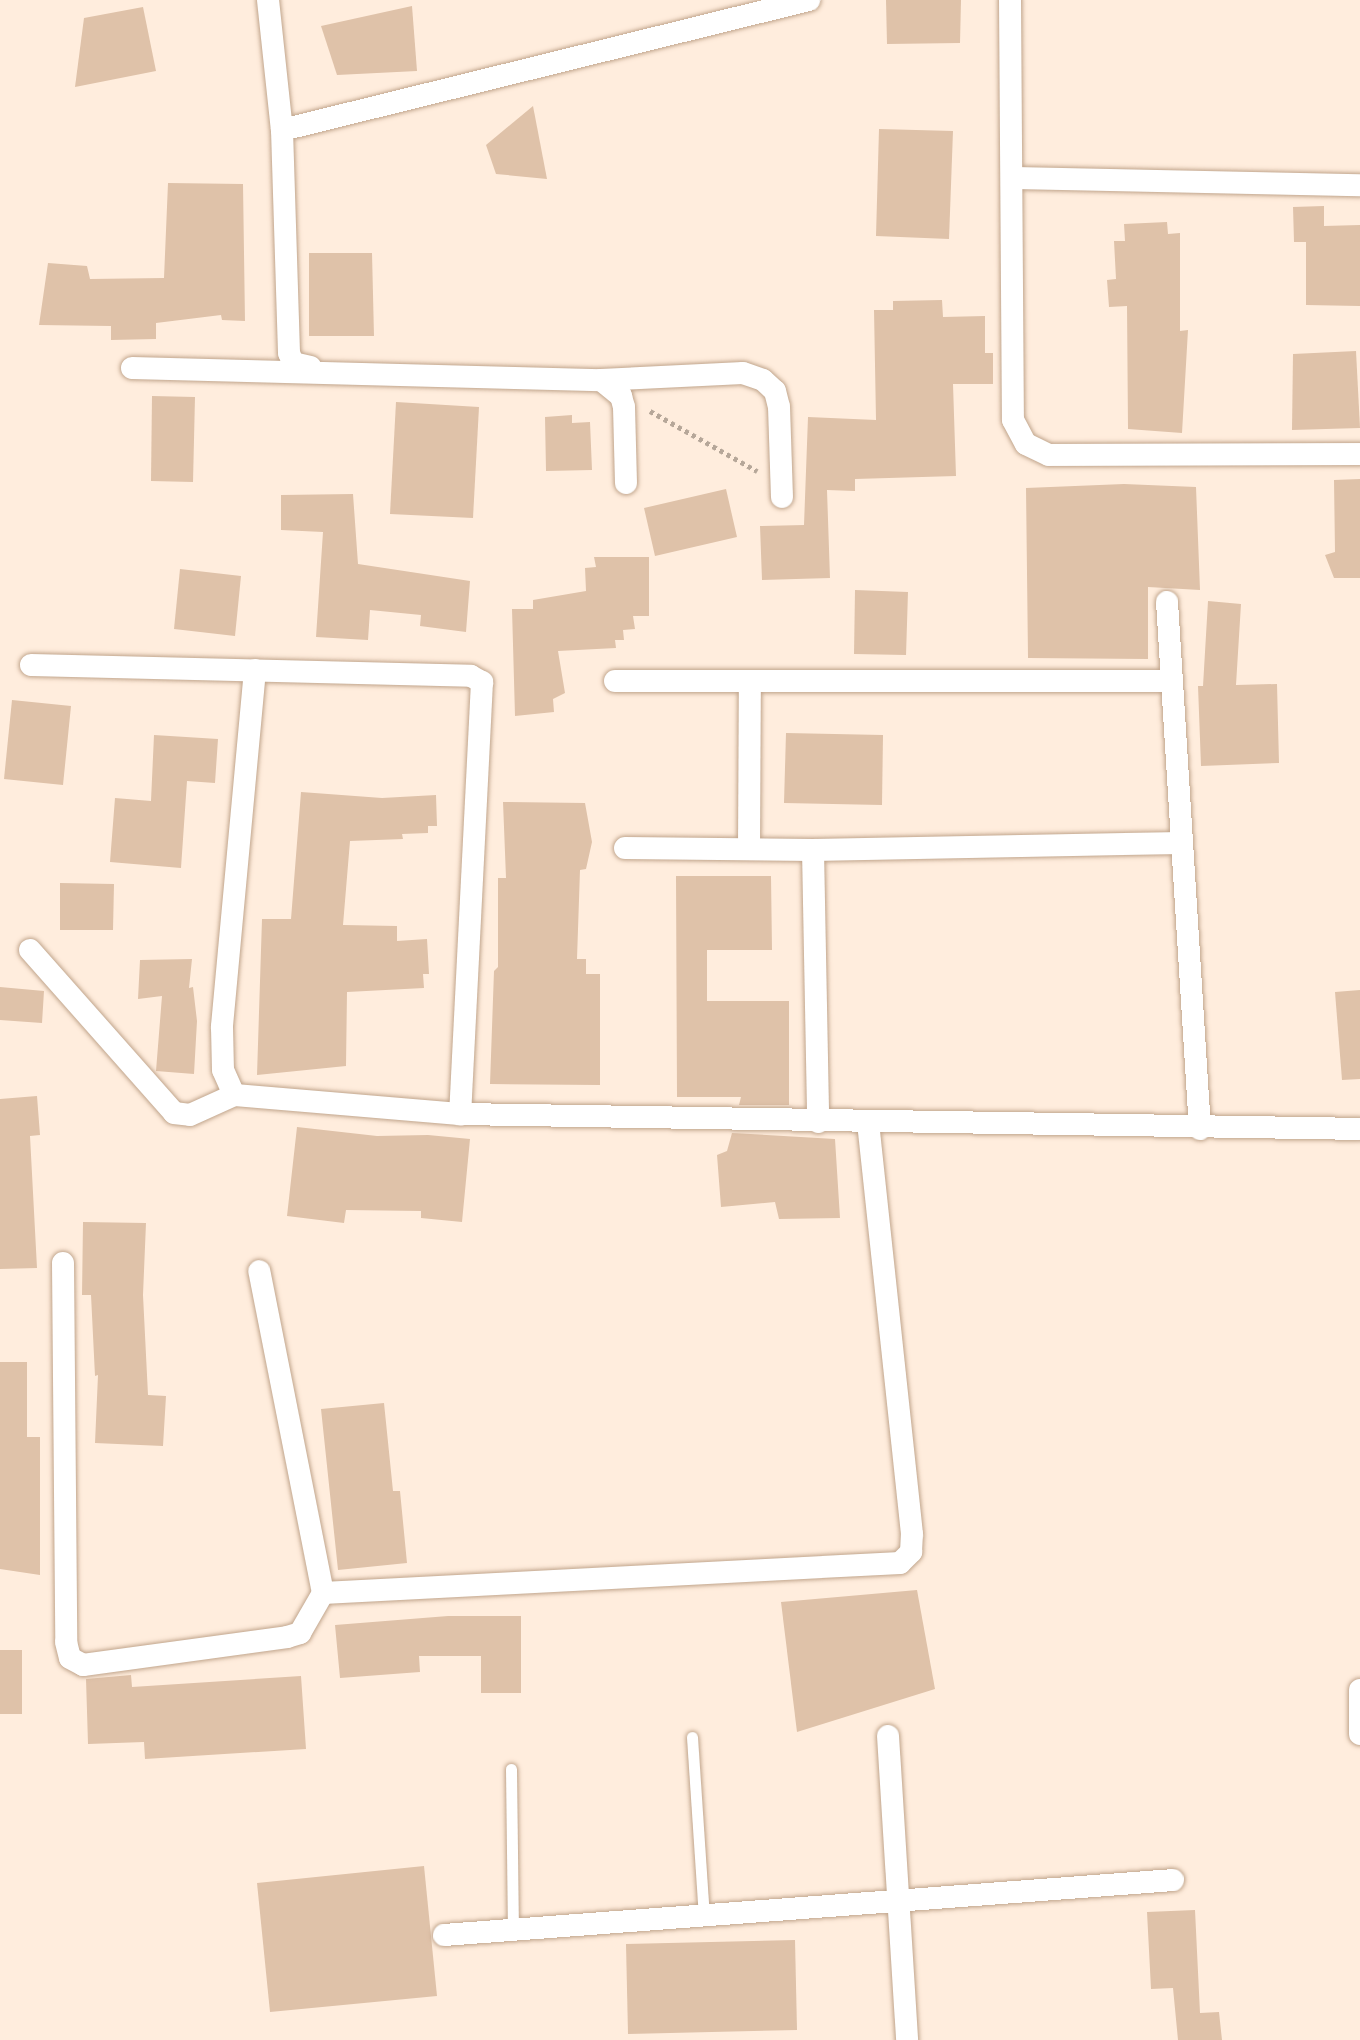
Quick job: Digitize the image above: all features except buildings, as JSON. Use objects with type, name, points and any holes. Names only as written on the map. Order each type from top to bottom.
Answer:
[{"type":"street","points":[[268,0],[282,130],[289,353],[293,363],[323,370]]},
{"type":"street","points":[[282,130],[809,0]]},
{"type":"street","points":[[1010,0],[1014,178],[1013,420],[1026,444],[1049,455],[1360,454]]},
{"type":"street","points":[[1014,178],[1360,185]]},
{"type":"street","points":[[132,368],[323,370],[601,380],[743,373],[763,380],[775,391],[779,407],[782,491]]},
{"type":"street","points":[[601,380],[621,396],[626,483]]},
{"type":"street","points":[[1167,602],[1200,1129]]},
{"type":"street","points":[[31,665],[471,676],[482,682],[460,1114]]},
{"type":"street","points":[[234,1095],[223,1070],[222,1027],[255,670]]},
{"type":"street","points":[[615,681],[1172,681]]},
{"type":"street","points":[[749,848],[750,682]]},
{"type":"street","points":[[625,848],[813,850],[1182,843]]},
{"type":"street","points":[[813,850],[818,1122]]},
{"type":"street","points":[[30,950],[174,1113],[190,1115],[234,1095],[460,1114],[1200,1129],[1360,1129]]},
{"type":"street","points":[[323,1593],[900,1563],[911,1552],[912,1534],[868,1122]]},
{"type":"street","points":[[63,1263],[66,1642],[70,1658],[83,1665],[287,1637],[300,1633],[323,1593],[259,1271]]},
{"type":"street","points":[[1360,1690],[1360,1734]]},
{"type":"street","points":[[888,1736],[907,2040]]},
{"type":"street","points":[[444,1935],[899,1904],[1173,1880]]},
{"type":"lane","points":[[692,1737],[704,1917]]},
{"type":"lane","points":[[511,1769],[513,1930]]},
{"type":"path","points":[[621,396],[782,491]]}]
